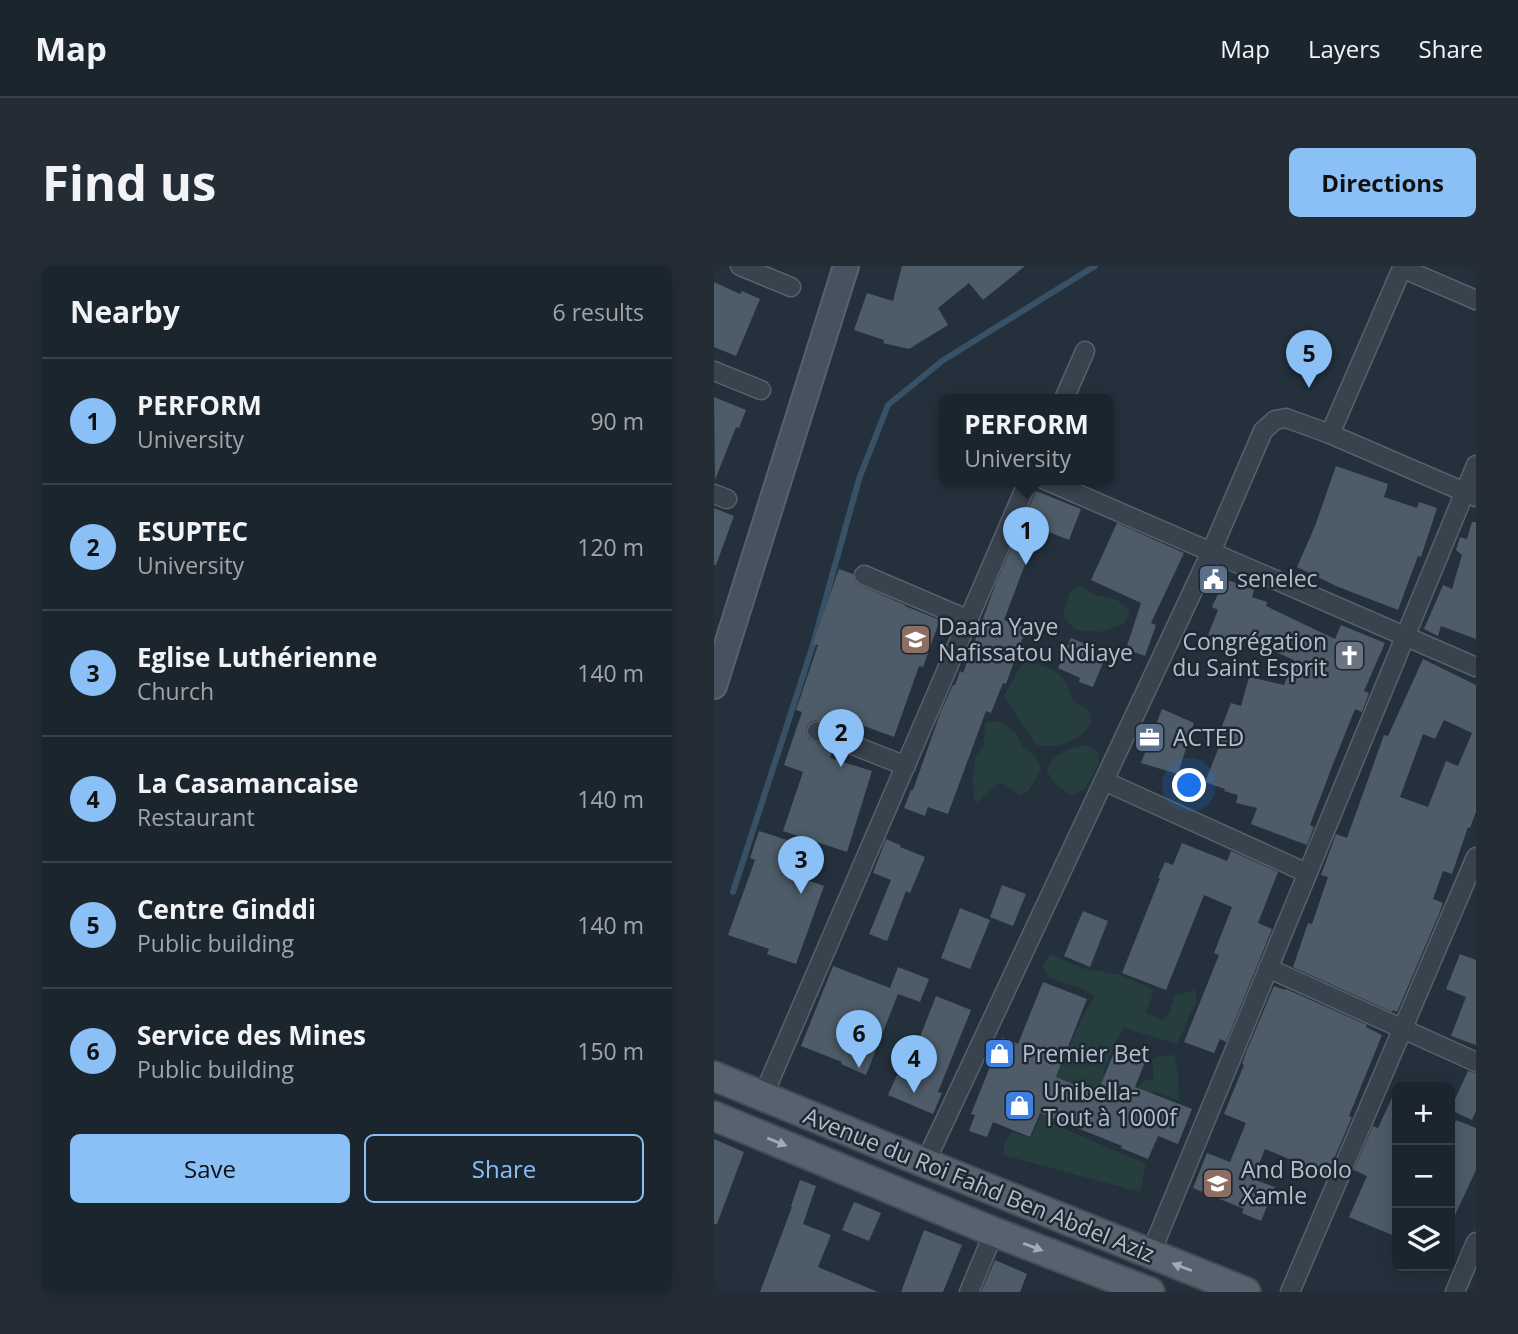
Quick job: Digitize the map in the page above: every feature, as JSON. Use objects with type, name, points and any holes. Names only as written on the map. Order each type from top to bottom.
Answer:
[{"type":"main road","name":"Avenue du Roi Fahd Ben Abdel Aziz","points":[[714,1076],[1246,1292]]},
{"type":"main road","name":"Avenue du Roi Fahd Ben Abdel Aziz","points":[[714,1116],[1141,1290]]},
{"type":"street","points":[[740,266],[791,287]]},
{"type":"street","points":[[714,686],[846,266]]},
{"type":"street","points":[[1329,434],[1403,267],[1476,300]]},
{"type":"street","points":[[1066,394],[1085,351]]},
{"type":"street","points":[[714,370],[761,390]]},
{"type":"street","points":[[925,1163],[1211,552],[1263,432],[1275,420],[1286,418],[1470,494]]},
{"type":"street","points":[[1150,1255],[1405,637],[1470,494],[1476,465]]},
{"type":"street","points":[[763,1096],[1026,485]]},
{"type":"street","points":[[1056,485],[1476,667]]},
{"type":"street","points":[[864,575],[969,620]]},
{"type":"street","points":[[817,732],[906,766]]},
{"type":"street","points":[[1104,781],[1307,873]]},
{"type":"street","points":[[1290,1292],[1476,858]]},
{"type":"street","points":[[1268,968],[1476,1062]]},
{"type":"street","points":[[969,1292],[994,1232]]},
{"type":"street","points":[[1455,1292],[1476,1242]]},
{"type":"green space","points":[[1080,586],[1095,595],[1117,600],[1130,610],[1124,624],[1099,632],[1075,630],[1063,616],[1070,592]]},
{"type":"green space","points":[[1025,663],[1049,668],[1064,679],[1073,700],[1090,714],[1090,724],[1083,733],[1060,745],[1036,745],[1004,696]]},
{"type":"green space","points":[[1000,721],[1015,732],[1022,746],[1035,756],[1042,768],[1029,790],[1019,795],[1003,783],[996,785],[977,803],[974,799],[973,775],[976,755],[984,746],[985,723]]},
{"type":"green space","points":[[1087,745],[1098,751],[1099,763],[1084,789],[1072,795],[1057,785],[1047,771],[1057,756]]},
{"type":"green space","points":[[1050,954],[1082,968],[1120,975],[1154,990],[1146,1013],[1162,1020],[1170,1012],[1175,995],[1195,990],[1197,1000],[1177,1044],[1124,1028],[1103,1074],[1136,1088],[1144,1081],[1154,1079],[1152,1060],[1159,1056],[1174,1055],[1179,1101],[1154,1091],[1141,1110],[1073,1081],[1053,1124],[1146,1164],[1140,1192],[1003,1155],[1005,1142],[1012,1132],[1031,1138],[1077,1029],[1095,997],[1083,989],[1048,977],[1042,966]]},
{"type":"building","points":[[902,266],[1025,266],[983,300],[969,283],[938,308],[948,325],[909,349],[883,343],[884,340],[854,330],[867,293],[893,301]]},
{"type":"building","points":[[714,282],[740,294],[742,291],[760,299],[736,356],[714,347]]},
{"type":"building","points":[[714,397],[746,410],[739,428],[736,427],[715,480]]},
{"type":"building","points":[[1336,466],[1388,484],[1384,497],[1417,508],[1419,502],[1437,508],[1421,557],[1418,556],[1398,610],[1336,586],[1297,567]]},
{"type":"building","points":[[1036,491],[1081,509],[1069,540],[1023,522]]},
{"type":"building","points":[[714,508],[734,516],[716,565],[714,565]]},
{"type":"building","points":[[1472,522],[1476,522],[1476,639],[1441,626],[1438,636],[1424,629],[1443,585],[1452,589],[1462,555],[1456,550],[1460,537],[1467,539]]},
{"type":"building","points":[[1117,523],[1184,553],[1151,623],[1156,625],[1145,656],[1126,649],[1141,603],[1091,580]]},
{"type":"building","points":[[1012,546],[1029,554],[1004,620],[1026,628],[1006,684],[1003,683],[991,713],[986,711],[948,814],[928,807],[925,816],[904,808],[941,711],[960,671],[963,673]]},
{"type":"building","points":[[839,569],[853,574],[860,585],[940,620],[923,667],[919,666],[894,737],[856,723],[853,730],[816,720],[807,726],[809,739],[833,750],[830,758],[872,771],[847,852],[783,831],[803,772],[784,765],[802,712],[796,710],[818,645],[813,644]]},
{"type":"building","points":[[1225,579],[1254,590],[1252,597],[1267,602],[1266,606],[1335,639],[1341,625],[1385,643],[1364,691],[1369,693],[1362,712],[1355,709],[1333,764],[1310,825],[1314,827],[1307,845],[1251,824],[1257,808],[1236,803],[1238,795],[1205,782],[1221,742],[1216,741],[1231,703],[1241,706],[1249,677],[1284,685],[1294,660],[1244,638],[1240,650],[1208,635],[1218,610],[1212,607]]},
{"type":"building","points":[[1071,638],[1107,653],[1093,687],[1079,682],[1080,678],[1058,668]]},
{"type":"building","points":[[1423,659],[1476,685],[1476,812],[1452,874],[1443,871],[1433,899],[1443,903],[1397,1012],[1293,967],[1308,923],[1312,924],[1328,877],[1321,875],[1336,834],[1347,838],[1384,735],[1388,736]],"holes":[[[1444,720],[1472,733],[1458,766],[1446,761],[1428,807],[1400,797],[1423,734],[1435,739]]]},
{"type":"building","points":[[1162,709],[1194,723],[1178,774],[1141,763]]},
{"type":"building","points":[[759,831],[790,841],[781,870],[824,886],[796,964],[767,954],[769,949],[728,935],[755,860],[750,858]]},
{"type":"building","points":[[886,839],[925,857],[910,893],[906,891],[887,941],[869,934],[891,880],[873,873]]},
{"type":"building","points":[[1182,843],[1227,861],[1231,851],[1278,872],[1258,923],[1272,929],[1226,1042],[1220,1039],[1214,1053],[1184,1042],[1219,955],[1214,953],[1232,907],[1204,895],[1166,990],[1122,973],[1165,862],[1173,865]]},
{"type":"building","points":[[1002,885],[1026,894],[1013,926],[990,917]]},
{"type":"building","points":[[960,908],[990,920],[970,969],[941,958]]},
{"type":"building","points":[[1083,911],[1108,921],[1090,967],[1064,956]]},
{"type":"building","points":[[1460,954],[1476,960],[1476,1045],[1451,1036],[1466,997],[1446,989]]},
{"type":"building","points":[[833,966],[890,988],[898,967],[929,979],[920,1002],[898,994],[866,1075],[801,1046]]},
{"type":"building","points":[[1043,982],[1087,999],[1056,1077],[1097,1094],[1117,1045],[1147,1057],[1135,1087],[1192,1109],[1178,1144],[1158,1136],[1148,1159],[1040,1113],[1030,1137],[993,1122],[987,1137],[969,1131],[975,1115],[971,1114],[1002,1037],[1018,1044]]},
{"type":"building","points":[[1274,986],[1367,1025],[1366,1027],[1382,1035],[1327,1175],[1265,1149],[1253,1179],[1275,1187],[1261,1221],[1242,1213],[1244,1209],[1193,1188],[1207,1153],[1230,1162],[1246,1123],[1224,1114]]},
{"type":"building","points":[[936,996],[971,1010],[938,1092],[942,1093],[933,1114],[888,1095],[897,1075],[904,1078]]},
{"type":"building","points":[[1468,1071],[1476,1073],[1476,1111],[1472,1120],[1455,1112],[1455,1099]]},
{"type":"building","points":[[1392,1098],[1392,1235],[1349,1217],[1367,1176],[1354,1170],[1373,1126],[1378,1128]]},
{"type":"building","points":[[1456,1120],[1476,1128],[1476,1170],[1455,1215],[1455,1145]]},
{"type":"building","points":[[714,1139],[744,1152],[717,1224],[714,1224]]},
{"type":"building","points":[[800,1180],[816,1186],[803,1224],[831,1235],[818,1267],[878,1292],[760,1292]]},
{"type":"building","points":[[854,1202],[881,1213],[869,1241],[842,1230]]},
{"type":"building","points":[[924,1230],[962,1245],[943,1292],[901,1292]]},
{"type":"building","points":[[995,1260],[1027,1274],[1020,1292],[981,1292]]},
{"type":"waterway","points":[[733,892],[812,648],[859,479],[888,405],[942,361],[1095,266]]},
{"type":"place","name":"Centre Ginddi","points":[[1309,388]]},
{"type":"place","name":"PERFORM","points":[[1026,565]]},
{"type":"place","name":"senelec","points":[[1214,579]]},
{"type":"place","name":"Daara Yaye Nafissatou Ndiaye","points":[[915,640]]},
{"type":"place","name":"Congrégation du Saint Esprit","points":[[1350,655]]},
{"type":"place","name":"ACTED","points":[[1150,738]]},
{"type":"place","name":"ESUPTEC","points":[[841,767]]},
{"type":"place","name":"Eglise Luthérienne","points":[[801,894]]},
{"type":"place","name":"Premier Bet","points":[[999,1054]]},
{"type":"place","name":"Service des Mines","points":[[859,1068]]},
{"type":"place","name":"La Casamancaise","points":[[914,1093]]},
{"type":"place","name":"Unibella- Tout à 1000f","points":[[1020,1105]]},
{"type":"place","name":"And Boolo Xamle","points":[[1218,1183]]}]
